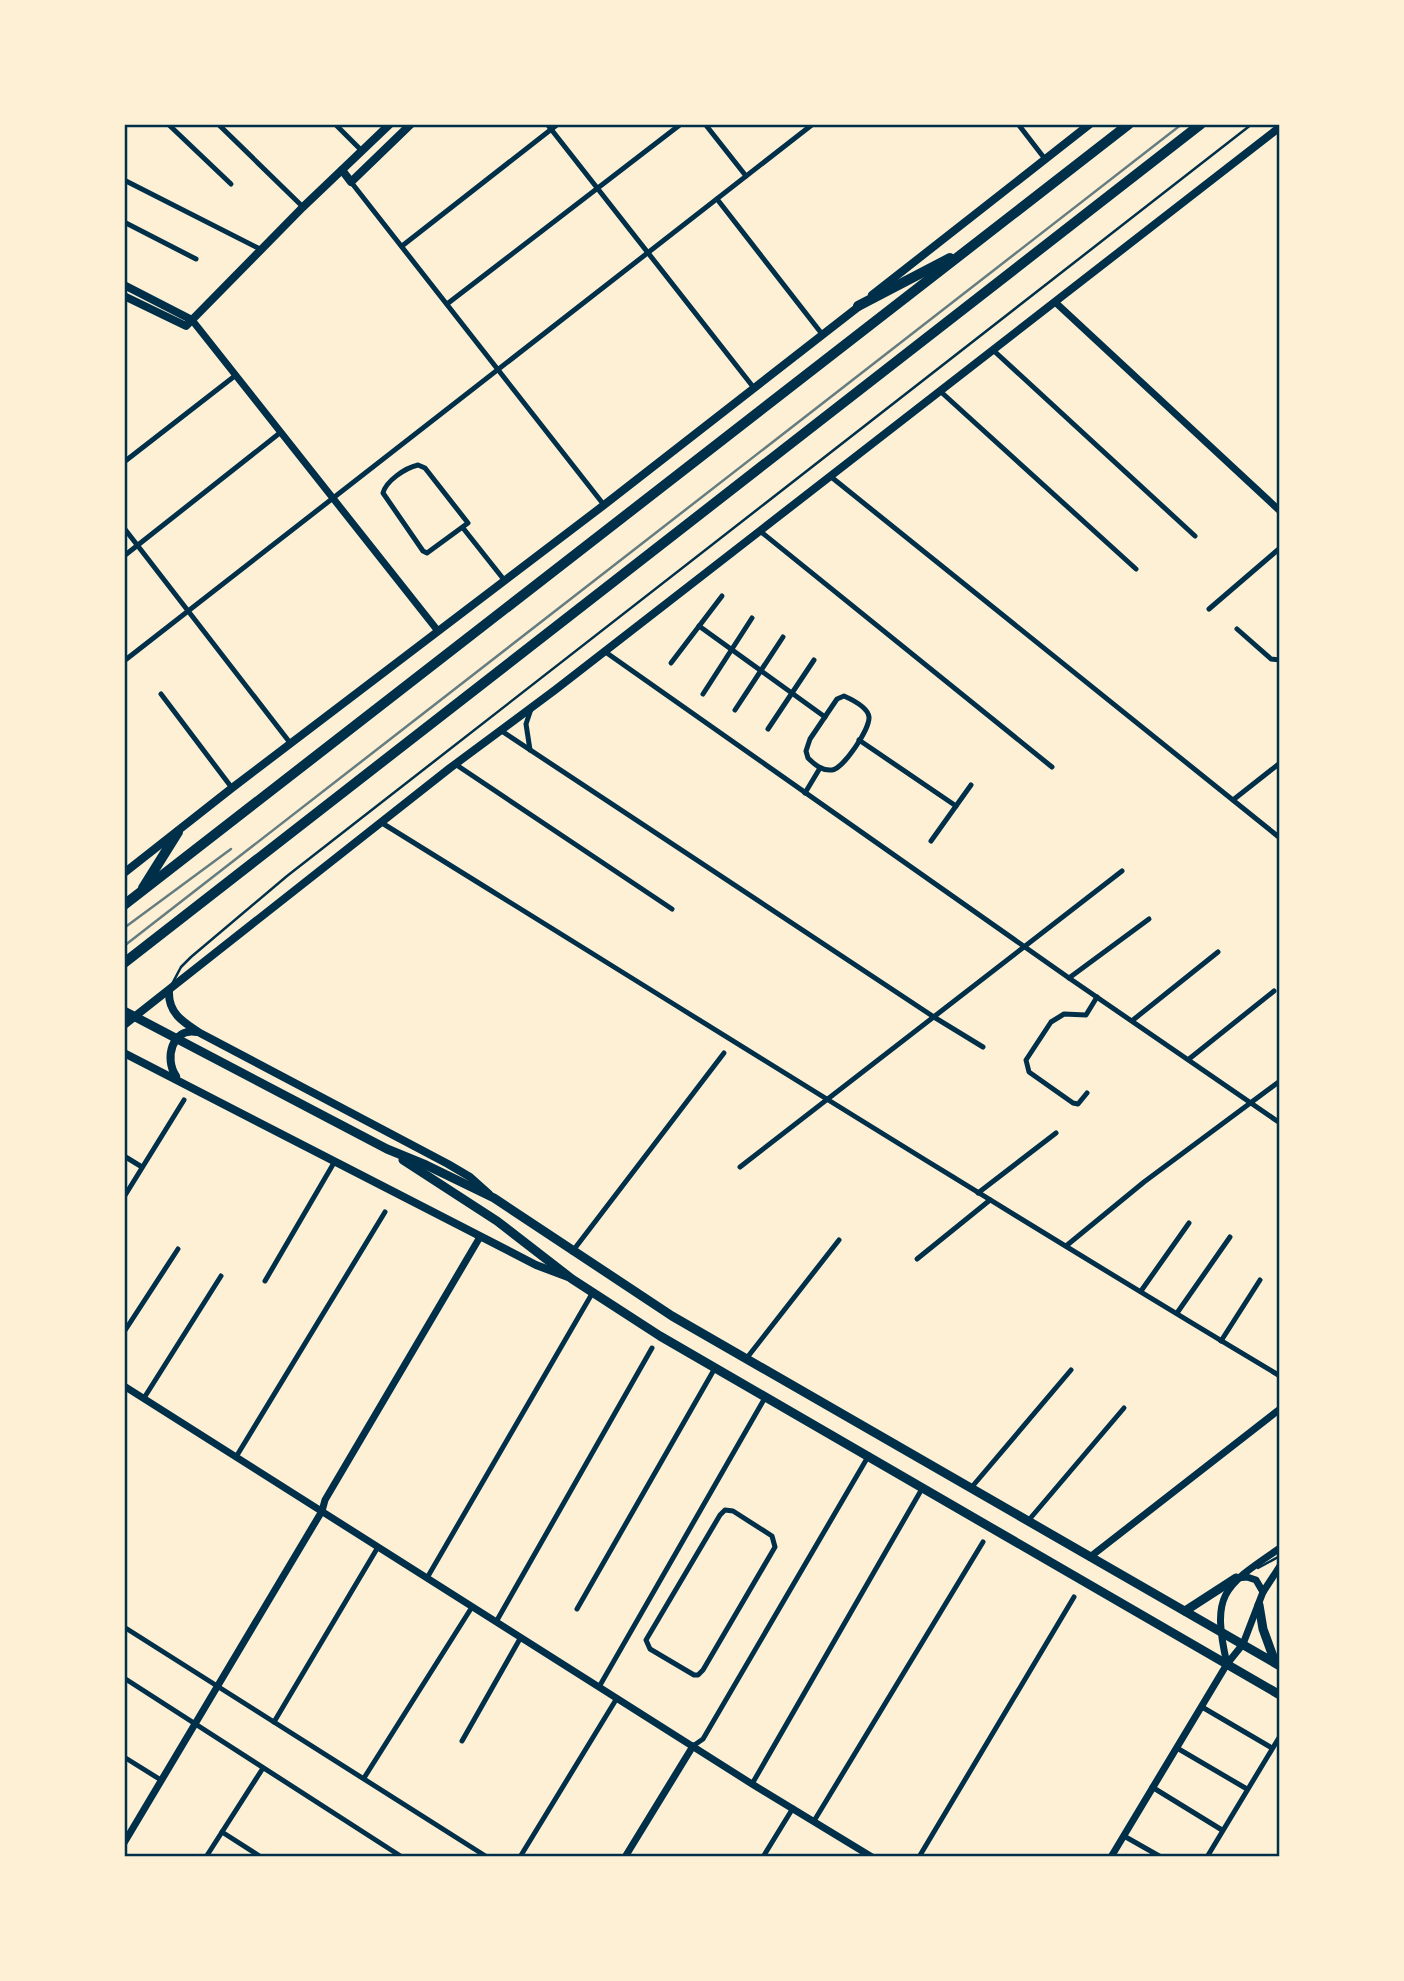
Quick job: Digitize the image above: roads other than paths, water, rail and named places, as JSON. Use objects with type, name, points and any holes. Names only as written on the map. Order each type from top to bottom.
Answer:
[{"type":"highway","points":[[124,905],[1129,124]]},
{"type":"highway","points":[[124,963],[1201,124]]},
{"type":"highway","points":[[859,306],[975,244]]},
{"type":"highway","points":[[139,894],[178,832]]},
{"type":"main road","points":[[189,323],[303,207],[390,124]]},
{"type":"main road","points":[[342,170],[351,182],[411,124]]},
{"type":"main road","points":[[124,873],[604,505],[1090,124]]},
{"type":"main road","points":[[124,1025],[455,764],[1279,129]]},
{"type":"main road","points":[[376,137],[384,150]]},
{"type":"main road","points":[[124,285],[189,323]]},
{"type":"main road","points":[[124,296],[189,323]]},
{"type":"main road","points":[[169,990],[173,1014],[200,1033],[448,1164],[470,1177],[494,1198],[572,1252],[672,1316],[1278,1665]]},
{"type":"main road","points":[[124,1012],[387,1149],[494,1198]]},
{"type":"main road","points":[[179,1080],[170,1062],[173,1044],[185,1032],[200,1033]]},
{"type":"main road","points":[[124,1053],[480,1237],[536,1265],[572,1279]]},
{"type":"main road","points":[[387,1149],[497,1221],[572,1279],[715,1368],[1280,1695]]},
{"type":"main road","points":[[1185,1611],[1236,1578]]},
{"type":"main road","points":[[1259,1605],[1266,1641],[1278,1665]]},
{"type":"street","points":[[168,124],[231,184]]},
{"type":"street","points":[[218,124],[303,207]]},
{"type":"street","points":[[335,124],[362,151]]},
{"type":"street","points":[[402,246],[549,127],[558,124]]},
{"type":"street","points":[[446,304],[681,124]]},
{"type":"street","points":[[705,124],[746,176]]},
{"type":"street","points":[[124,661],[813,124]]},
{"type":"street","points":[[1018,124],[1045,159]]},
{"type":"street","points":[[549,127],[754,388]]},
{"type":"street","points":[[124,180],[262,250]]},
{"type":"street","points":[[351,182],[604,505]]},
{"type":"street","points":[[717,200],[822,334]]},
{"type":"street","points":[[124,222],[196,258]]},
{"type":"street","points":[[1055,302],[1280,512]]},
{"type":"street","points":[[189,323],[210,340],[438,631]]},
{"type":"street","points":[[993,350],[1195,536]]},
{"type":"street","points":[[124,462],[236,375]]},
{"type":"street","points":[[940,391],[1136,569]]},
{"type":"street","points":[[124,556],[281,432]]},
{"type":"street","points":[[422,466],[467,520],[467,525],[463,528],[429,552],[424,552],[384,496],[384,487],[410,467],[422,466]]},
{"type":"street","points":[[830,476],[1280,838]]},
{"type":"street","points":[[124,527],[291,745]]},
{"type":"street","points":[[463,528],[505,581]]},
{"type":"street","points":[[760,531],[1052,767]]},
{"type":"street","points":[[1209,609],[1280,548]]},
{"type":"street","points":[[671,663],[722,596]]},
{"type":"street","points":[[703,694],[752,618]]},
{"type":"street","points":[[699,626],[825,717]]},
{"type":"street","points":[[1237,629],[1271,660],[1280,660]]},
{"type":"street","points":[[735,710],[783,637]]},
{"type":"street","points":[[604,650],[1069,978],[1280,1123]]},
{"type":"street","points":[[768,729],[814,660]]},
{"type":"street","points":[[161,694],[232,788]]},
{"type":"street","points":[[841,696],[848,697],[868,713],[869,720],[841,766],[831,770],[820,768],[808,758],[806,751],[810,739],[825,717],[841,696]]},
{"type":"street","points":[[530,750],[526,724],[532,706]]},
{"type":"street","points":[[500,730],[983,1047]]},
{"type":"street","points":[[859,740],[956,806]]},
{"type":"street","points":[[1233,800],[1280,763]]},
{"type":"street","points":[[455,764],[672,909]]},
{"type":"street","points":[[805,793],[820,768]]},
{"type":"street","points":[[931,841],[971,785]]},
{"type":"street","points":[[382,823],[978,1193],[1280,1376]]},
{"type":"street","points":[[740,1167],[1122,871]]},
{"type":"street","points":[[1069,978],[1149,919]]},
{"type":"street","points":[[1133,1020],[1218,952]]},
{"type":"street","points":[[1189,1059],[1274,991]]},
{"type":"street","points":[[1087,1093],[1078,1104],[1073,1103],[1029,1072],[1025,1064],[1051,1022],[1064,1014],[1086,1015],[1097,997]]},
{"type":"street","points":[[572,1252],[724,1053]]},
{"type":"street","points":[[1066,1246],[1144,1182],[1280,1081]]},
{"type":"street","points":[[124,1197],[184,1100]]},
{"type":"street","points":[[978,1193],[1056,1133]]},
{"type":"street","points":[[124,1156],[142,1167]]},
{"type":"street","points":[[265,1281],[335,1161]]},
{"type":"street","points":[[917,1259],[990,1200]]},
{"type":"street","points":[[236,1457],[385,1212]]},
{"type":"street","points":[[1141,1291],[1189,1223]]},
{"type":"street","points":[[124,1843],[127,1830],[161,1780],[322,1511],[325,1500],[480,1237]]},
{"type":"street","points":[[1177,1313],[1230,1237]]},
{"type":"street","points":[[746,1360],[839,1240]]},
{"type":"street","points":[[124,1332],[178,1249]]},
{"type":"street","points":[[144,1398],[221,1276]]},
{"type":"street","points":[[1221,1341],[1260,1280]]},
{"type":"street","points":[[427,1578],[593,1292]]},
{"type":"street","points":[[496,1622],[652,1348]]},
{"type":"street","points":[[576,1609],[715,1368]]},
{"type":"street","points":[[971,1488],[1071,1370]]},
{"type":"street","points":[[124,1386],[752,1784],[872,1857]]},
{"type":"street","points":[[599,1687],[766,1396]]},
{"type":"street","points":[[1028,1521],[1124,1408]]},
{"type":"street","points":[[1090,1557],[1280,1409]]},
{"type":"street","points":[[625,1857],[693,1746],[703,1739],[869,1455]]},
{"type":"street","points":[[752,1784],[923,1487]]},
{"type":"street","points":[[726,1510],[733,1511],[772,1536],[775,1543],[774,1550],[698,1675],[691,1674],[650,1649],[646,1643],[690,1563],[720,1515],[726,1510]]},
{"type":"street","points":[[814,1821],[983,1542]]},
{"type":"street","points":[[274,1722],[378,1547]]},
{"type":"street","points":[[1227,1664],[1220,1631],[1222,1605],[1236,1578],[1280,1548]]},
{"type":"street","points":[[676,1553],[690,1563]]},
{"type":"street","points":[[1111,1857],[1227,1664],[1243,1644],[1263,1592],[1280,1566]]},
{"type":"street","points":[[1236,1578],[1247,1577],[1255,1580],[1263,1592]]},
{"type":"street","points":[[919,1857],[1074,1597]]},
{"type":"street","points":[[364,1778],[472,1607]]},
{"type":"street","points":[[124,1628],[487,1857]]},
{"type":"street","points":[[462,1741],[521,1637]]},
{"type":"street","points":[[124,1678],[402,1857]]},
{"type":"street","points":[[520,1857],[617,1698]]},
{"type":"street","points":[[1202,1707],[1272,1748]]},
{"type":"street","points":[[1207,1857],[1280,1736]]},
{"type":"street","points":[[1177,1748],[1247,1789]]},
{"type":"street","points":[[124,1756],[161,1780]]},
{"type":"street","points":[[206,1857],[263,1768]]},
{"type":"street","points":[[1152,1787],[1222,1830]]},
{"type":"street","points":[[763,1857],[793,1808]]},
{"type":"street","points":[[222,1832],[261,1857]]},
{"type":"street","points":[[1124,1836],[1161,1857]]},
{"type":"lane","points":[[169,990],[181,967],[191,957],[287,876],[1252,124]]},
{"type":"lane","points":[[1236,1578],[1280,1556]]},
{"type":"railway","points":[[124,946],[1182,124]]},
{"type":"railway","points":[[124,928],[231,849]]}]
